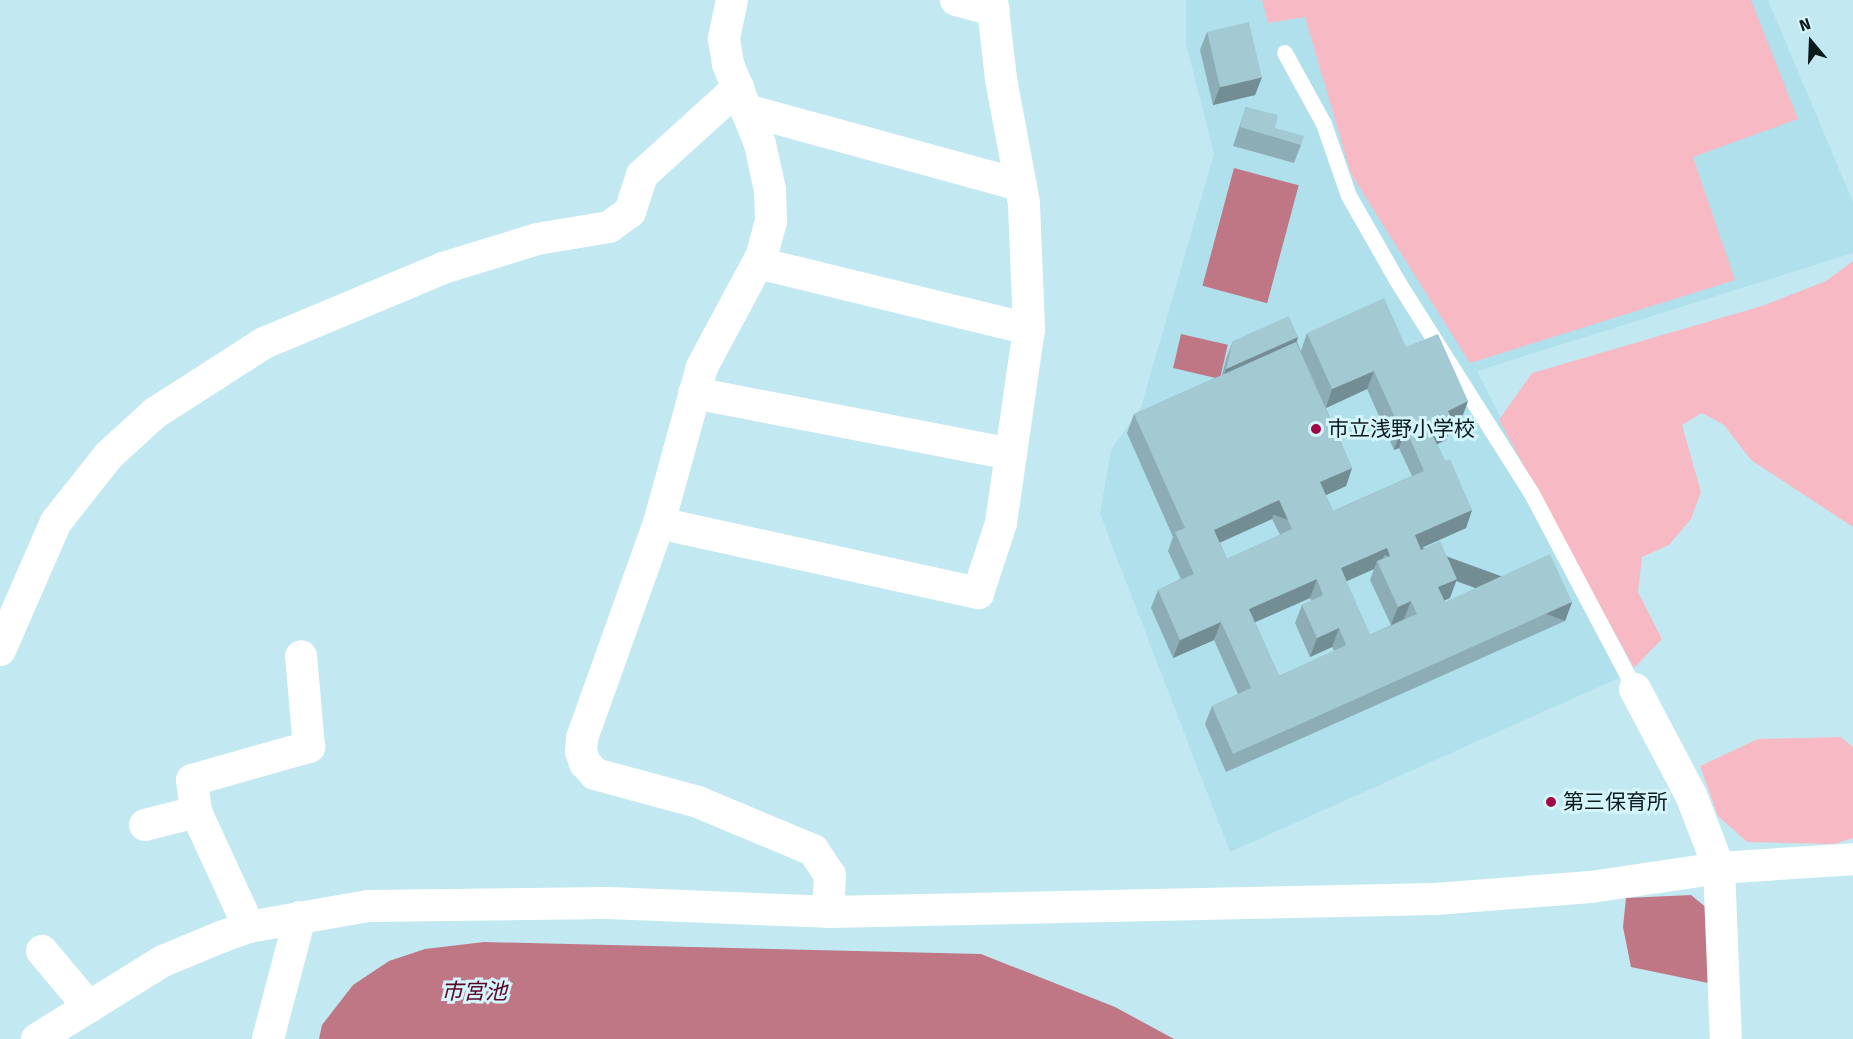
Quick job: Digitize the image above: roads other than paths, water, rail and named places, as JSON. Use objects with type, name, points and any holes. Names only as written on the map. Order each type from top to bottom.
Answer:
[{"type":"street","points":[[732,0],[724,39],[728,63],[760,144],[770,190],[771,220],[758,263],[702,367],[659,523],[582,738],[585,764],[595,774],[698,802],[813,850],[830,874],[828,912]]},
{"type":"street","points":[[659,523],[978,594],[1001,523],[1029,329],[1029,265],[1021,185],[1001,78],[993,5],[956,0]]},
{"type":"street","points":[[742,99],[1021,185]]},
{"type":"street","points":[[0,650],[56,522],[110,455],[155,413],[264,343],[443,268],[537,239],[609,227],[630,212],[642,175],[742,99]]},
{"type":"street","points":[[758,263],[1029,329]]},
{"type":"street","points":[[694,393],[1011,454]]},
{"type":"street","points":[[249,927],[196,812],[192,780],[309,747],[301,656]]},
{"type":"street","points":[[1635,689],[1691,795],[1719,868],[1726,1039]]},
{"type":"street","points":[[145,825],[196,812]]},
{"type":"street","points":[[37,1039],[163,961],[249,927],[368,906],[608,903],[828,912],[1435,899],[1592,887],[1719,868],[1853,859]]},
{"type":"street","points":[[268,1039],[300,917]]},
{"type":"street","points":[[42,951],[89,1007]]},
{"type":"lane","points":[[1285,53],[1324,124],[1349,196],[1398,282],[1531,492],[1635,689]]},
{"type":"water","points":[[1234,168],[1299,185],[1267,303],[1202,286]]},
{"type":"water","points":[[1181,334],[1228,345],[1220,379],[1173,368]]},
{"type":"water","points":[[1691,895],[1708,909],[1708,983],[1631,967],[1623,927],[1626,898]]},
{"type":"water","name":"市宮池","points":[[484,942],[981,954],[1115,1007],[1174,1039],[319,1039],[322,1025],[353,985],[389,961],[425,949]]},
{"type":"place","name":"市立浅野小学校","points":[[1316,429]]},
{"type":"place","name":"第三保育所","points":[[1551,802]]}]
